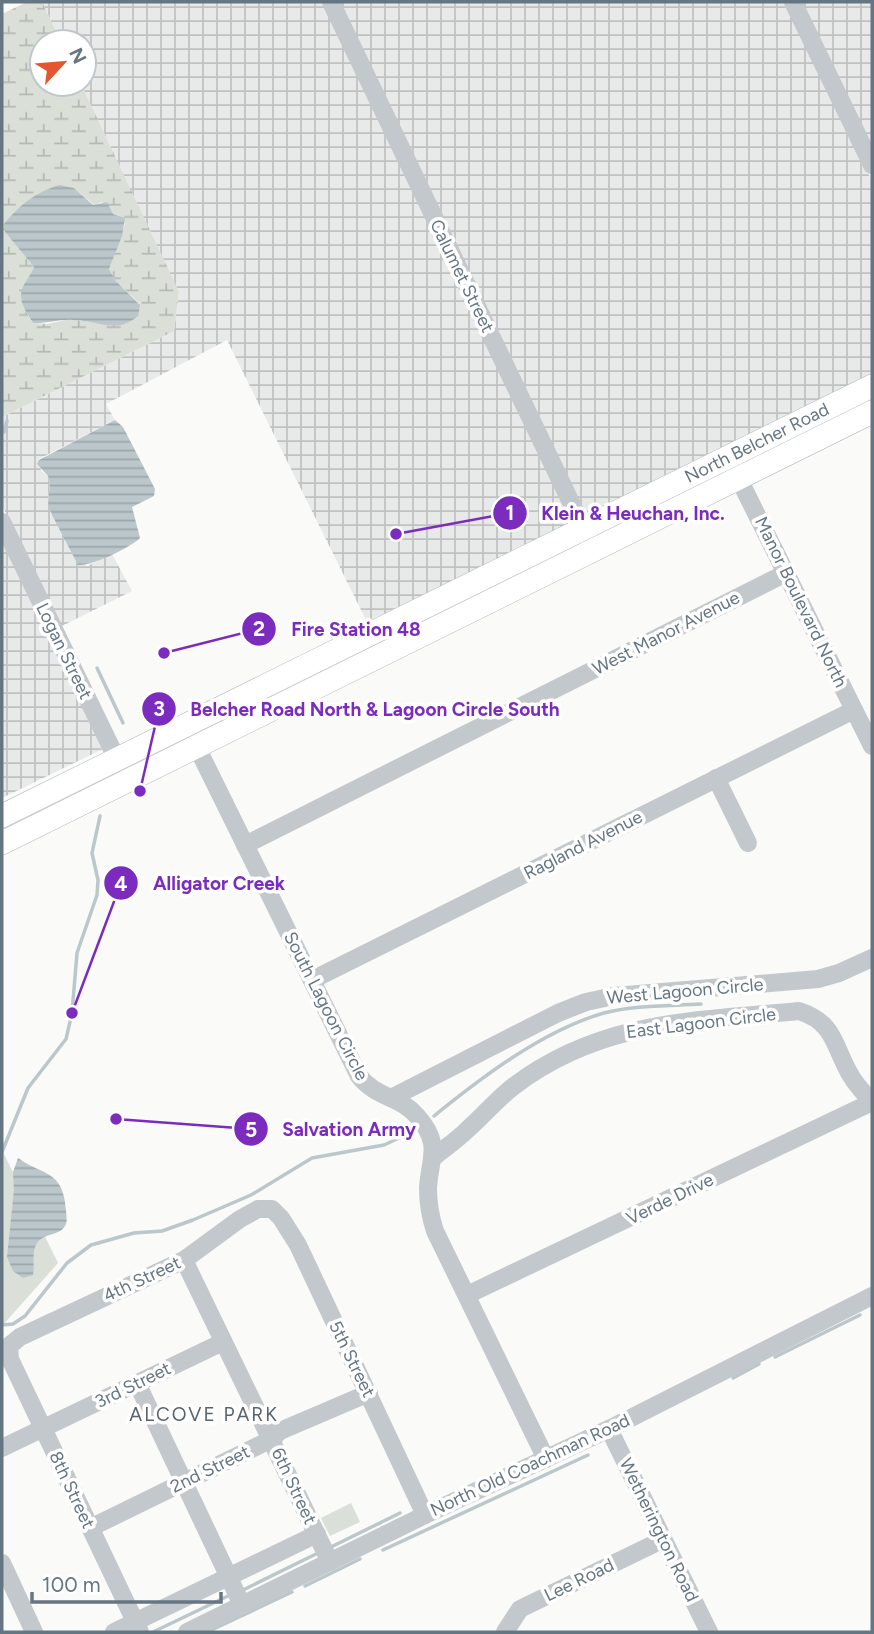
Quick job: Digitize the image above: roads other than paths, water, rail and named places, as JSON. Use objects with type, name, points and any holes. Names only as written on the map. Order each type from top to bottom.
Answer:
[{"type":"main road","name":"North Belcher Road","points":[[2,816],[116,758],[192,736],[594,550],[872,386]]},
{"type":"main road","name":"North Belcher Road","points":[[2,843],[127,780],[192,736],[583,528],[872,412]]},
{"type":"street","name":"Calumet Street","points":[[331,2],[594,550]]},
{"type":"street","points":[[793,2],[872,165]]},
{"type":"street","name":"Manor Boulevard North","points":[[734,467],[872,746]]},
{"type":"street","name":"Logan Street","points":[[2,522],[127,780]]},
{"type":"street","name":"West Manor Avenue","points":[[245,845],[786,573]]},
{"type":"street","name":"Ragland Avenue","points":[[312,980],[854,710]]},
{"type":"street","name":"South Lagoon Circle","points":[[192,736],[359,1076],[368,1087],[405,1105],[417,1116],[430,1135],[434,1157],[428,1185],[429,1211],[435,1231],[546,1459]]},
{"type":"street","points":[[716,778],[748,843]]},
{"type":"street","name":"West Lagoon Circle","points":[[391,1098],[558,1013],[586,1003],[614,996],[818,979],[872,958]]},
{"type":"street","name":"East Lagoon Circle","points":[[434,1157],[466,1132],[513,1087],[556,1059],[615,1034],[663,1024],[799,1011],[816,1016],[828,1028],[852,1078],[872,1102]]},
{"type":"street","name":"Verde Drive","points":[[467,1295],[872,1102]]},
{"type":"street","name":"4th Street","points":[[9,1346],[20,1337],[184,1260],[258,1209],[272,1209]]},
{"type":"street","name":"5th Street","points":[[272,1209],[298,1245],[425,1515]]},
{"type":"street","name":"6th Street","points":[[184,1260],[330,1562]]},
{"type":"street","name":"North Old Coachman Road","points":[[187,1632],[425,1515],[609,1429],[872,1296]]},
{"type":"street","name":"3rd Street","points":[[2,1448],[223,1342]]},
{"type":"street","name":"8th Street","points":[[9,1346],[10,1360],[137,1627]]},
{"type":"street","points":[[137,1383],[242,1605]]},
{"type":"street","name":"2nd Street","points":[[90,1528],[272,1439],[281,1431],[369,1393]]},
{"type":"street","name":"Wetherington Road","points":[[609,1429],[709,1632]]},
{"type":"street","points":[[114,1632],[137,1627],[229,1576],[317,1534]]},
{"type":"street","name":"Lee Road","points":[[505,1632],[520,1609],[662,1540]]},
{"type":"street","points":[[2,1563],[34,1632]]},
{"type":"waterway","points":[[4,432],[7,421]]},
{"type":"waterway","points":[[97,668],[123,723]]},
{"type":"waterway","points":[[2,1152],[28,1088],[66,1039],[72,1013],[77,953],[97,895],[98,880],[92,853],[100,816]]},
{"type":"waterway","points":[[434,1116],[514,1056],[581,1021],[627,1009],[701,1004]]},
{"type":"waterway","points":[[2,1325],[13,1324],[25,1316],[67,1263],[91,1245],[134,1233],[162,1231],[251,1195],[312,1158],[384,1145],[412,1132]]},
{"type":"waterway","points":[[775,1357],[860,1315]]},
{"type":"waterway","points":[[733,1378],[759,1364]]},
{"type":"waterway","points":[[383,1550],[588,1455]]},
{"type":"waterway","points":[[331,1547],[400,1513]]},
{"type":"waterway","points":[[243,1590],[318,1553]]},
{"type":"waterway","points":[[305,1586],[360,1559]]},
{"type":"waterway","points":[[207,1632],[292,1592]]},
{"type":"waterway","points":[[153,1632],[228,1596]]},
{"type":"place","name":"Klein & Heuchan, Inc.","points":[[396,534]]},
{"type":"place","name":"Fire Station 48","points":[[164,653]]},
{"type":"place","name":"Belcher Road North & Lagoon Circle South","points":[[140,791]]},
{"type":"place","name":"Alligator Creek","points":[[72,1013]]},
{"type":"place","name":"Salvation Army","points":[[116,1119]]},
{"type":"district","name":"ALCOVE PARK","points":[[204,1414]]}]
